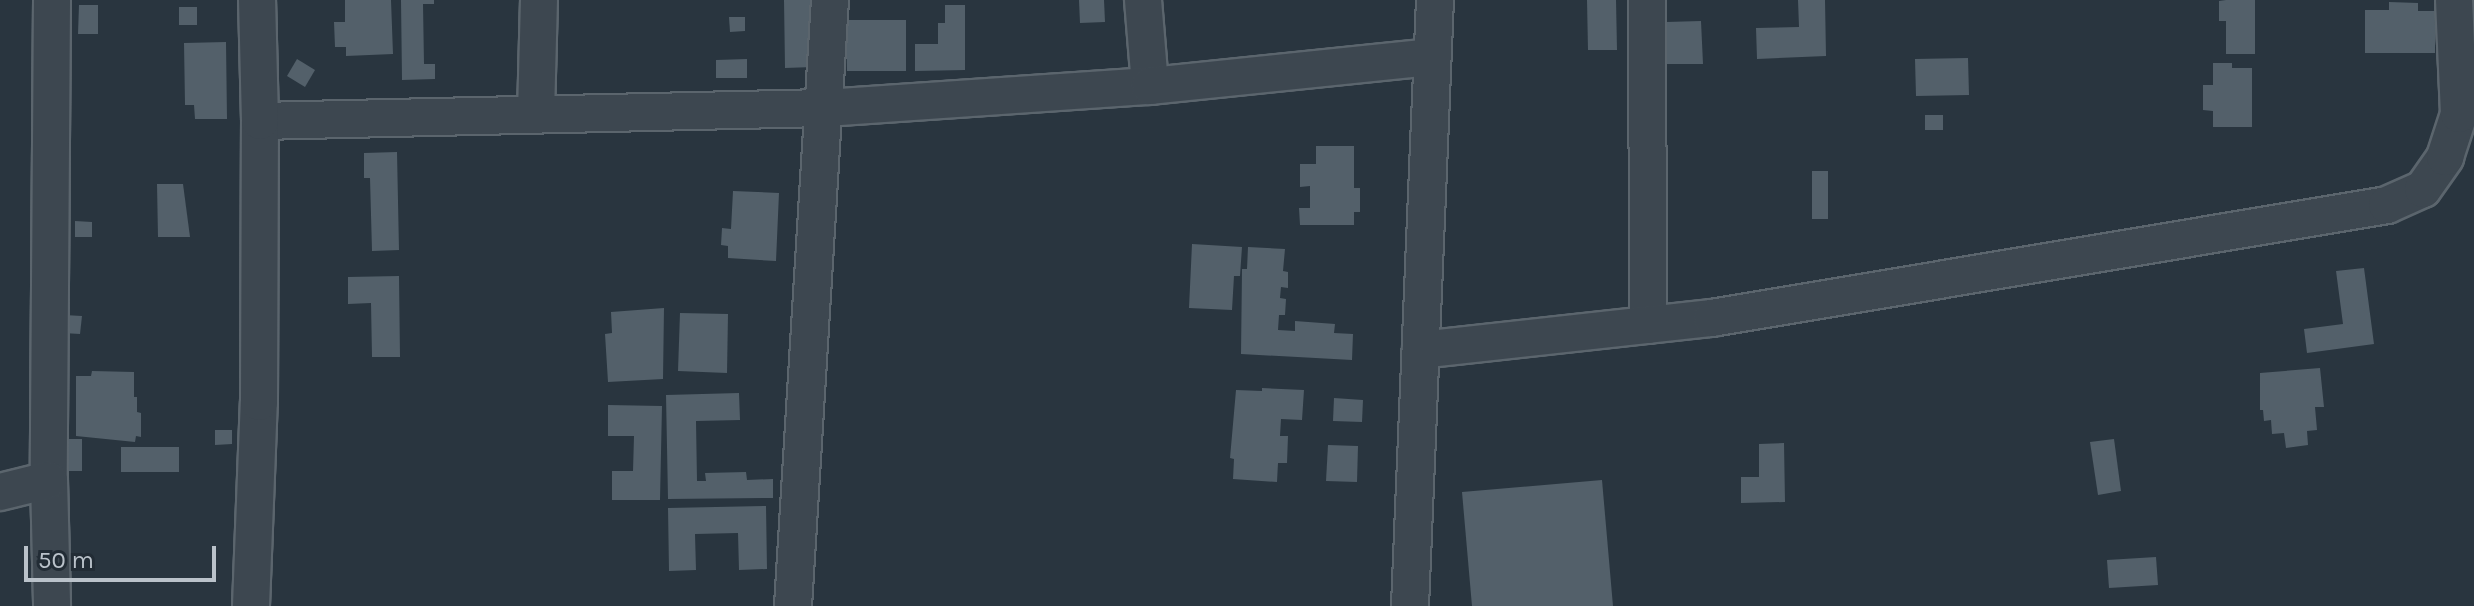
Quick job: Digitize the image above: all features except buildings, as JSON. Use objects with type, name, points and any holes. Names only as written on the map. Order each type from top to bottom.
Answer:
[{"type":"street","points":[[52,0],[49,480],[52,606]]},
{"type":"street","points":[[251,606],[259,402],[257,0]]},
{"type":"street","points":[[536,114],[539,0]]},
{"type":"street","points":[[793,606],[830,0]]},
{"type":"street","points":[[1143,0],[1150,86]]},
{"type":"street","points":[[1410,606],[1415,417],[1421,350],[1435,0]]},
{"type":"street","points":[[1647,0],[1648,325]]},
{"type":"street","points":[[1421,350],[1712,318],[2387,205],[2423,189],[2467,126],[2454,0]]},
{"type":"street","points":[[260,121],[825,108],[1150,86],[1432,57]]},
{"type":"street","points":[[0,492],[49,480]]}]
